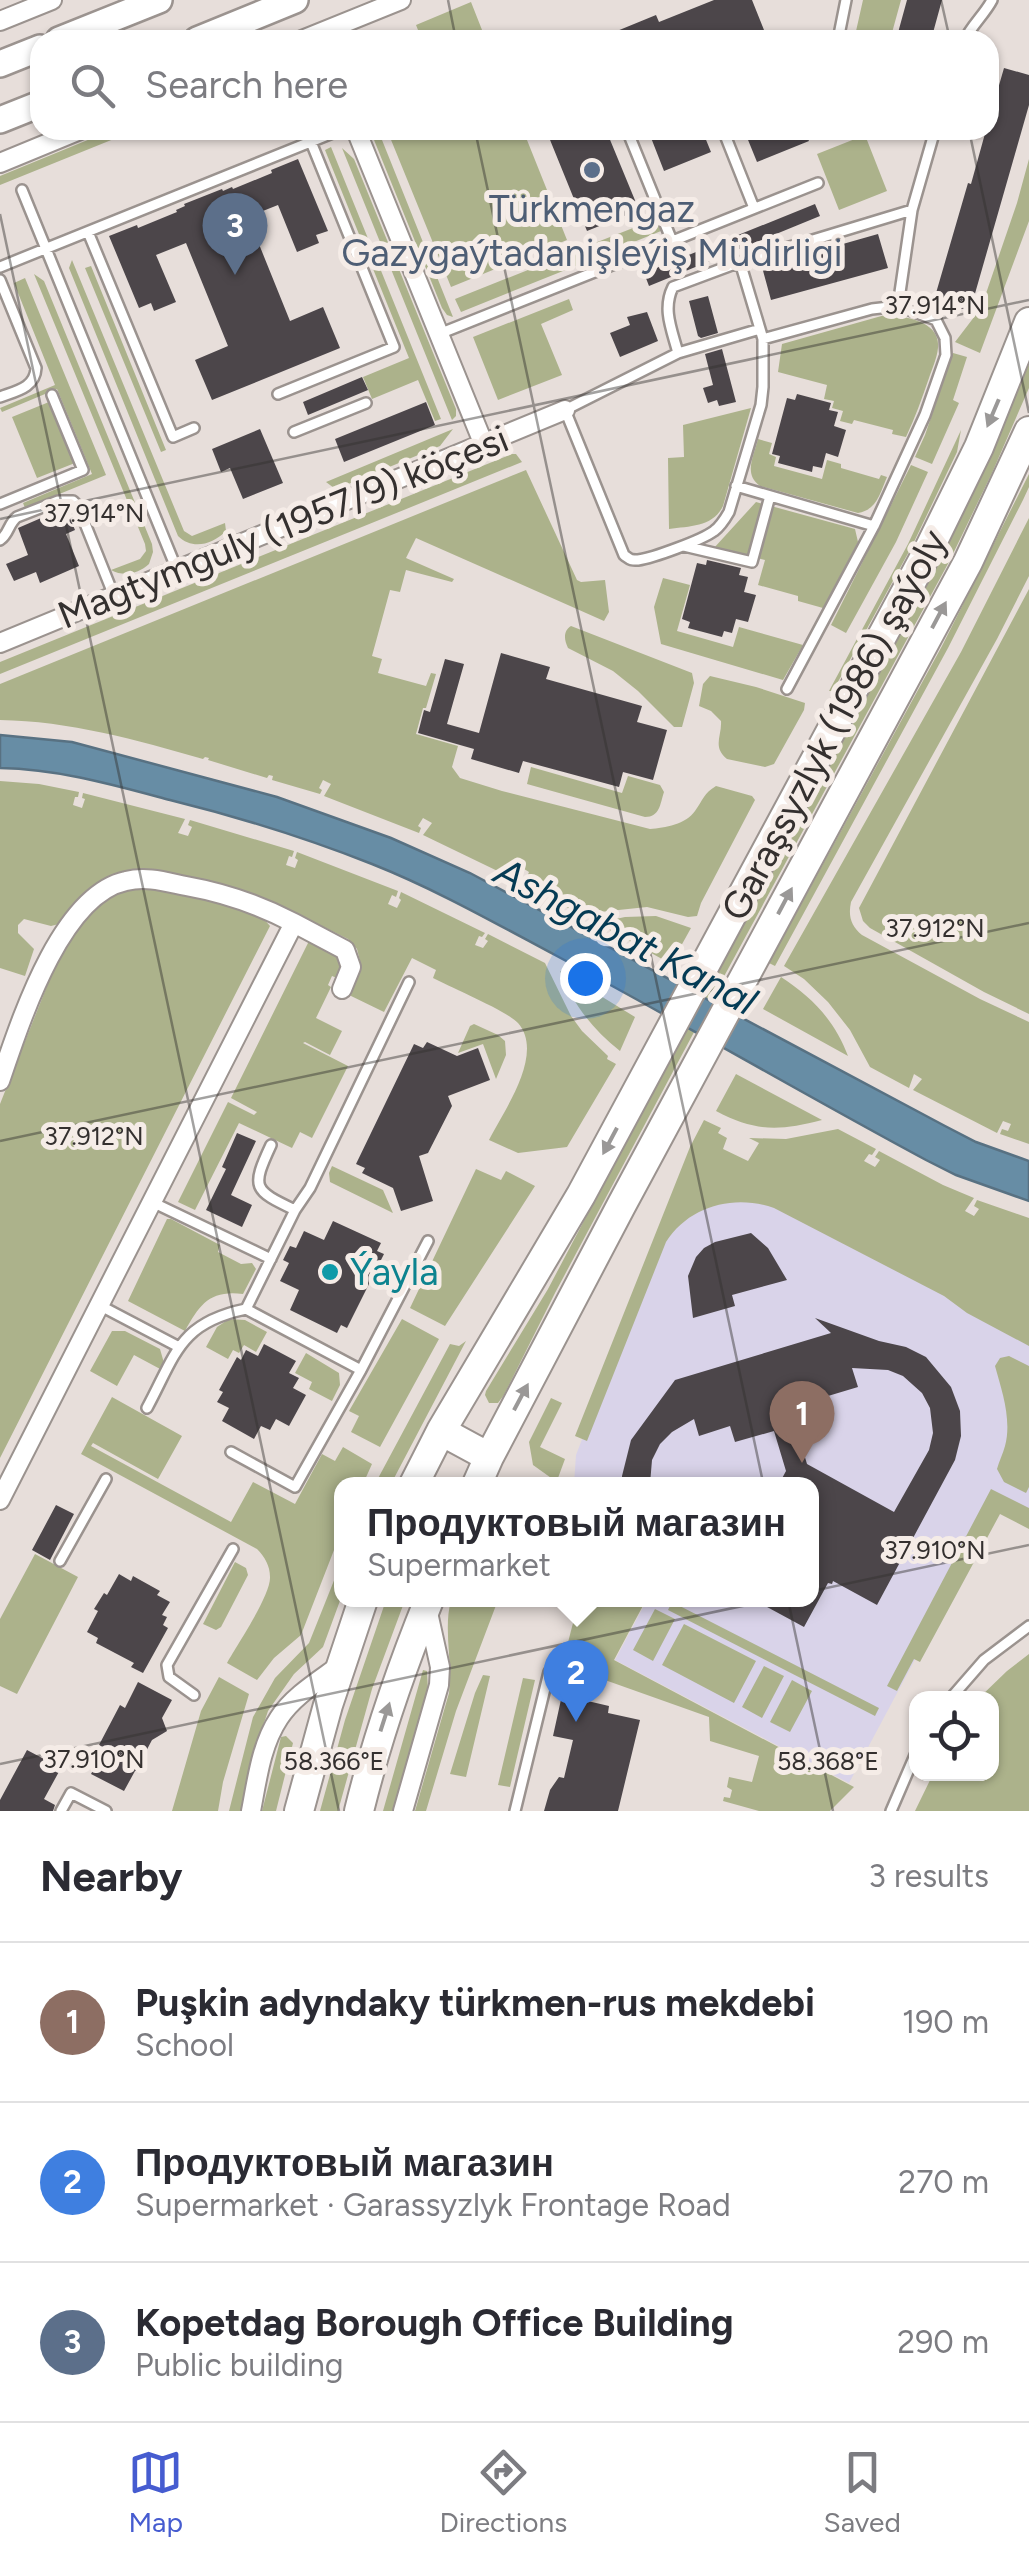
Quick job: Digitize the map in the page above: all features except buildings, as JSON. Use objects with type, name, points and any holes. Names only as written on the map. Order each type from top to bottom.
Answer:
[{"type":"main road","points":[[84,30],[159,0]]},
{"type":"main road","points":[[222,30],[295,0]]},
{"type":"main road","points":[[0,64],[30,52]]},
{"type":"main road","points":[[0,120],[30,108]]},
{"type":"main road","name":"Garaşsyzlyk (1986) şaýoly","points":[[417,1477],[440,1431],[581,1195],[955,499],[1029,322]]},
{"type":"main road","name":"Garaşsyzlyk (1986) şaýoly","points":[[480,1477],[968,562],[1029,431]]},
{"type":"main road","points":[[440,1431],[489,1457]]},
{"type":"main road","points":[[300,1811],[361,1607]]},
{"type":"main road","points":[[359,1811],[399,1674],[426,1607]]},
{"type":"street","points":[[0,21],[52,0]]},
{"type":"street","points":[[332,30],[401,0]]},
{"type":"street","points":[[0,162],[55,140]]},
{"type":"street","points":[[360,140],[484,445]]},
{"type":"street","name":"Magtymguly (1957/9) köçesi","points":[[0,643],[565,410]]},
{"type":"street","points":[[0,1081],[21,1020],[72,919],[102,890],[122,882],[146,878],[208,890],[265,908],[345,950],[351,967],[342,990]]},
{"type":"street","points":[[0,1500],[294,923]]},
{"type":"street","points":[[404,1811],[439,1685],[440,1668],[429,1607]]},
{"type":"street","points":[[250,1811],[262,1757],[278,1718],[341,1664]]},
{"type":"lane","points":[[840,30],[846,0]]},
{"type":"lane","points":[[971,30],[992,0]]},
{"type":"lane","points":[[0,267],[316,140]]},
{"type":"lane","points":[[631,140],[672,241]]},
{"type":"lane","points":[[727,140],[754,208]]},
{"type":"lane","points":[[898,306],[912,210],[932,140]]},
{"type":"lane","points":[[278,394],[394,347],[311,142]]},
{"type":"lane","points":[[439,334],[818,182]]},
{"type":"lane","points":[[22,190],[176,570]]},
{"type":"lane","points":[[678,352],[667,310],[674,287],[740,262],[912,210]]},
{"type":"lane","points":[[88,232],[173,437],[194,428]]},
{"type":"lane","points":[[740,262],[762,334],[763,388],[724,522],[714,532],[682,546],[633,561],[624,556],[565,410],[678,352],[762,334],[872,308],[898,306],[936,320],[946,355],[925,415],[874,526],[787,690]]},
{"type":"lane","points":[[0,280],[36,368],[28,386],[0,397]]},
{"type":"lane","points":[[0,504],[83,470],[52,395]]},
{"type":"lane","points":[[294,432],[366,403]]},
{"type":"lane","points":[[736,486],[874,526]]},
{"type":"lane","points":[[682,546],[752,562],[770,496]]},
{"type":"lane","points":[[0,540],[17,517],[58,501],[73,501],[114,596]]},
{"type":"lane","points":[[246,1309],[310,1188],[409,982]]},
{"type":"lane","points":[[272,1145],[259,1172],[260,1187],[266,1196],[295,1210]]},
{"type":"lane","points":[[152,1202],[271,1259]]},
{"type":"lane","points":[[231,1452],[295,1486],[428,1241]]},
{"type":"lane","points":[[99,1304],[179,1347]]},
{"type":"lane","points":[[147,1408],[191,1332],[221,1314],[246,1309],[361,1370]]},
{"type":"lane","points":[[60,1561],[106,1479]]},
{"type":"lane","points":[[194,1694],[169,1677],[167,1665],[233,1549]]},
{"type":"lane","points":[[956,1691],[984,1660],[1029,1626]]},
{"type":"lane","points":[[515,1811],[549,1672]]},
{"type":"lane","points":[[891,1811],[909,1769]]},
{"type":"lane","points":[[61,1811],[71,1792],[106,1811]]},
{"type":"shaded area","points":[[694,1149],[1029,1272],[1029,1523],[997,1506],[849,1783],[615,1660],[643,1607],[819,1607],[819,1477],[574,1477],[576,1455]]},
{"type":"green space","points":[[863,0],[901,0],[893,30],[856,30]]},
{"type":"green space","points":[[471,2],[482,30],[418,30],[416,25]]},
{"type":"green space","points":[[88,140],[111,140],[0,185],[0,176]]},
{"type":"green space","points":[[374,140],[382,140],[453,317],[442,308]]},
{"type":"green space","points":[[391,140],[527,140],[567,240],[451,287]]},
{"type":"green space","points":[[852,140],[867,140],[887,191],[839,210],[817,154]]},
{"type":"green space","points":[[331,147],[441,419],[435,421],[418,380],[372,399],[363,377],[409,358],[325,150]]},
{"type":"green space","points":[[342,148],[354,159],[456,409],[452,420]]},
{"type":"green space","points":[[1029,159],[1029,221],[980,353],[955,342],[981,308]]},
{"type":"green space","points":[[656,219],[661,231],[587,261],[582,248]]},
{"type":"green space","points":[[578,250],[583,263],[461,312],[455,299]]},
{"type":"green space","points":[[72,260],[184,531],[192,536],[225,523],[226,531],[215,540],[196,544],[178,536],[69,268]]},
{"type":"green space","points":[[91,266],[166,450],[161,452],[85,268]]},
{"type":"green space","points":[[34,274],[44,281],[152,544],[149,564],[136,572],[111,570],[140,559],[146,551],[145,544]]},
{"type":"green space","points":[[25,278],[106,475],[25,508],[23,503],[92,474],[57,389],[2,412],[0,408],[55,385],[14,283]]},
{"type":"green space","points":[[569,299],[573,310],[541,324],[562,375],[498,400],[473,337]]},
{"type":"green space","points":[[885,315],[920,322],[937,339],[936,360],[906,437],[854,420],[852,424],[840,421],[843,411],[832,408],[834,401],[824,399],[827,385],[778,372],[782,344]]},
{"type":"green space","points":[[953,353],[967,357],[953,400],[959,403],[932,464],[915,457]]},
{"type":"green space","points":[[1029,364],[1029,388],[950,560],[709,1004],[504,1395],[498,1403],[489,1403],[486,1391],[548,1289],[942,556]]},
{"type":"green space","points":[[49,402],[75,463],[37,478],[12,417]]},
{"type":"green space","points":[[751,408],[719,513],[700,524],[669,529],[668,458],[684,457],[683,425]]},
{"type":"green space","points":[[453,429],[440,446],[341,487],[334,488],[326,482]]},
{"type":"green space","points":[[961,430],[957,452],[912,546],[833,691],[829,691],[908,544]]},
{"type":"green space","points":[[758,439],[772,443],[769,454],[776,457],[774,466],[822,479],[827,460],[879,479],[881,475],[887,477],[874,505],[858,513],[760,486],[751,470]]},
{"type":"green space","points":[[512,454],[522,462],[0,674],[0,662]]},
{"type":"green space","points":[[911,465],[928,472],[896,542],[846,633],[831,625]]},
{"type":"green space","points":[[526,470],[577,580],[605,580],[609,612],[604,621],[416,538],[406,558],[454,579],[452,582],[406,570],[400,592],[390,590],[372,656],[382,659],[378,673],[426,686],[431,673],[436,674],[416,734],[458,746],[452,767],[460,778],[650,829],[686,819],[716,786],[752,796],[755,800],[697,916],[647,907],[590,913],[584,910],[581,915],[520,882],[529,872],[521,867],[516,880],[423,835],[432,823],[423,818],[419,833],[324,796],[331,784],[323,780],[320,794],[272,780],[273,776],[267,778],[209,758],[128,739],[52,724],[0,720],[0,684]]},
{"type":"green space","points":[[1029,474],[1023,500],[948,648],[775,966],[769,963],[942,646]]},
{"type":"green space","points":[[756,502],[763,504],[749,555],[714,548]]},
{"type":"green space","points":[[771,506],[855,529],[858,542],[823,608],[758,585],[765,560],[757,558]]},
{"type":"green space","points":[[1029,518],[1029,576],[851,902],[850,912],[862,935],[1029,1022],[1029,1144],[1000,1134],[1002,1129],[1008,1131],[1011,1124],[1003,1121],[997,1133],[913,1090],[922,1079],[914,1074],[909,1088],[870,1067],[850,1030],[828,1002],[784,966],[961,652]]},
{"type":"green space","points":[[663,578],[690,585],[677,631],[733,647],[739,627],[803,645],[783,680],[661,644],[654,607]]},
{"type":"green space","points":[[1029,589],[1029,1014],[870,928],[859,908]]},
{"type":"green space","points":[[571,626],[692,673],[694,683],[682,727],[674,727],[613,671],[568,648],[565,636]]},
{"type":"green space","points":[[710,676],[805,703],[774,764],[765,767],[722,755],[721,721],[699,706],[703,684]]},
{"type":"green space","points":[[531,767],[622,793],[628,776],[660,785],[664,792],[657,812],[645,817],[527,784]]},
{"type":"green space","points":[[0,781],[79,792],[73,805],[82,808],[83,793],[185,819],[178,833],[188,836],[190,820],[294,851],[286,865],[295,868],[297,852],[398,891],[388,904],[397,908],[401,892],[485,933],[475,945],[483,948],[488,934],[545,963],[571,1016],[607,1059],[616,1064],[567,1147],[518,1153],[489,1140],[525,1066],[525,1036],[512,1018],[433,978],[436,970],[412,958],[384,1012],[349,995],[361,965],[357,949],[348,939],[251,895],[147,873],[78,902],[59,924],[51,926],[24,919],[18,925],[18,933],[34,949],[25,976],[0,968]]},
{"type":"green space","points":[[149,885],[231,903],[270,926],[0,1458],[0,1104],[75,925],[88,910],[126,887]]},
{"type":"green space","points":[[656,916],[691,928],[671,964],[597,923],[625,917]]},
{"type":"green space","points":[[309,941],[338,955],[342,964],[337,978],[332,976],[316,1018],[342,1031],[330,1055],[303,1043],[348,1066],[312,1138],[300,1132],[292,1148],[239,1123],[195,1210],[178,1202],[228,1102],[254,1115],[257,1112],[231,1098]]},
{"type":"green space","points":[[560,971],[635,1017],[620,1051],[584,1015]]},
{"type":"green space","points":[[781,977],[821,1011],[848,1056],[763,1009]]},
{"type":"green space","points":[[474,1024],[505,1041],[506,1055],[496,1079],[483,1044],[458,1053]]},
{"type":"green space","points":[[736,1074],[822,1120],[768,1128],[743,1123],[716,1111]]},
{"type":"green space","points":[[704,1120],[721,1128],[718,1133],[727,1138],[723,1149],[748,1161],[759,1143],[749,1138],[786,1139],[838,1129],[876,1149],[864,1161],[875,1167],[880,1160],[875,1157],[879,1151],[974,1198],[965,1211],[974,1216],[979,1209],[974,1206],[977,1200],[1029,1218],[1029,1346],[944,1296],[774,1208],[728,1203],[687,1220],[666,1242],[587,1441],[575,1436]]},
{"type":"green space","points":[[332,1166],[383,1190],[393,1213],[330,1182]]},
{"type":"green space","points":[[476,1169],[501,1180],[506,1171],[535,1186],[445,1326],[410,1308]]},
{"type":"green space","points":[[167,1219],[220,1245],[218,1252],[241,1264],[252,1263],[256,1269],[243,1294],[222,1294],[207,1301],[185,1331],[128,1301]]},
{"type":"green space","points":[[229,1319],[245,1320],[267,1332],[256,1352],[244,1345],[239,1353],[233,1350],[228,1359],[206,1347],[217,1327]]},
{"type":"green space","points":[[402,1319],[439,1339],[380,1447],[351,1432],[359,1416],[349,1411]]},
{"type":"green space","points":[[112,1331],[125,1331],[160,1349],[162,1370],[134,1355],[117,1386],[90,1371]]},
{"type":"green space","points":[[466,1341],[395,1477],[379,1477],[450,1344],[459,1346]]},
{"type":"green space","points":[[306,1353],[339,1373],[340,1385],[332,1401],[309,1389],[312,1382],[295,1373]]},
{"type":"green space","points":[[1009,1356],[1029,1366],[1026,1493],[1004,1482],[997,1469],[1007,1426],[995,1366],[1000,1358]]},
{"type":"green space","points":[[112,1397],[182,1436],[158,1479],[93,1443],[91,1446],[231,1522],[253,1482],[295,1504],[322,1454],[335,1461],[343,1447],[372,1464],[366,1477],[334,1477],[334,1550],[301,1635],[274,1658],[257,1680],[227,1663],[269,1585],[269,1569],[257,1549],[81,1454]]},
{"type":"green space","points":[[551,1398],[562,1403],[540,1447],[565,1459],[558,1477],[550,1477],[533,1465],[529,1442]]},
{"type":"green space","points":[[991,1489],[1029,1508],[1029,1529],[1000,1514],[920,1662],[914,1659],[897,1691],[887,1686]]},
{"type":"green space","points":[[35,1554],[78,1577],[17,1694],[0,1686],[0,1619]]},
{"type":"green space","points":[[235,1562],[246,1568],[248,1575],[216,1630],[203,1624]]},
{"type":"green space","points":[[334,1580],[334,1607],[338,1607],[323,1647],[294,1674],[268,1711],[241,1811],[229,1811],[253,1717],[275,1678],[309,1643]]},
{"type":"green space","points":[[384,1607],[402,1607],[372,1689],[338,1811],[320,1811],[345,1720]]},
{"type":"green space","points":[[450,1607],[495,1607],[456,1711],[426,1811],[415,1811],[449,1693]]},
{"type":"green space","points":[[577,1607],[642,1607],[614,1660],[854,1787],[830,1811],[759,1811],[723,1801],[724,1797],[730,1798],[732,1790],[727,1787],[729,1777],[752,1782],[759,1756],[710,1741],[709,1717],[574,1669],[566,1650]]},
{"type":"green space","points":[[682,1607],[879,1708],[875,1716],[668,1610]]},
{"type":"green space","points":[[655,1609],[675,1619],[653,1661],[633,1650]]},
{"type":"green space","points":[[684,1624],[756,1661],[734,1703],[662,1665]]},
{"type":"green space","points":[[1029,1654],[1029,1811],[915,1811],[930,1781],[999,1781],[999,1691],[986,1691]]},
{"type":"green space","points":[[764,1666],[784,1676],[762,1718],[742,1707]]},
{"type":"green space","points":[[423,1670],[427,1671],[428,1691],[396,1811],[383,1811]]},
{"type":"green space","points":[[483,1675],[490,1676],[466,1777],[450,1774],[475,1693]]},
{"type":"green space","points":[[219,1677],[249,1694],[218,1811],[172,1811],[201,1711]]},
{"type":"green space","points":[[523,1678],[535,1680],[510,1787],[498,1785]]},
{"type":"green space","points":[[792,1680],[812,1691],[790,1732],[770,1722]]},
{"type":"green space","points":[[286,1736],[293,1743],[276,1811],[262,1811],[281,1737]]},
{"type":"water","points":[[0,735],[72,742],[277,797],[391,838],[470,873],[976,1142],[1029,1161],[1029,1201],[926,1160],[419,884],[322,845],[221,814],[86,779],[0,768]]},
{"type":"place","name":"Türkmengaz Gazygaýtadanişleýiş Müdirligi","points":[[592,170]]},
{"type":"place","name":"Kopetdag Borough Office Building","points":[[235,275]]},
{"type":"place","name":"Ýayla","points":[[330,1272]]},
{"type":"place","name":"Puşkin adyndaky türkmen-rus mekdebi","points":[[802,1463]]},
{"type":"place","name":"Продуктовый магазин","points":[[576,1722]]},
{"type":"water label","name":"Ashgabat Kanal","points":[[626,936]]}]
